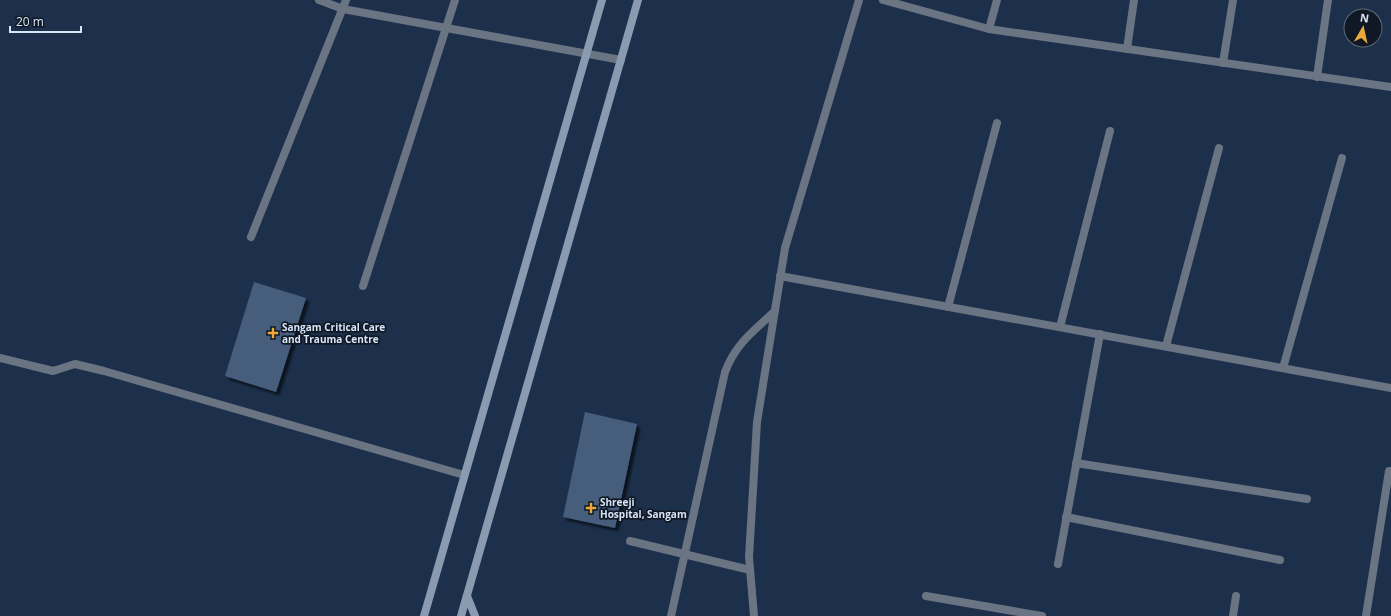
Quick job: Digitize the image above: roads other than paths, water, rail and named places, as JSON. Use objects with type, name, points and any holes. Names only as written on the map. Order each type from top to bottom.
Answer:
[{"type":"main road","points":[[424,616],[602,0]]},
{"type":"main road","points":[[461,616],[638,0]]},
{"type":"main road","points":[[467,596],[475,616]]},
{"type":"street","points":[[319,0],[343,9],[621,60]]},
{"type":"street","points":[[251,237],[346,0]]},
{"type":"street","points":[[363,286],[455,0]]},
{"type":"street","points":[[754,616],[749,557],[757,422],[780,276],[785,248],[859,0]]},
{"type":"street","points":[[884,0],[989,29],[1391,87]]},
{"type":"street","points":[[989,29],[997,0]]},
{"type":"street","points":[[1127,49],[1134,0]]},
{"type":"street","points":[[1223,63],[1233,0]]},
{"type":"street","points":[[1317,77],[1328,0]]},
{"type":"street","points":[[948,306],[996,122]]},
{"type":"street","points":[[1060,327],[1110,131]]},
{"type":"street","points":[[1166,346],[1219,148]]},
{"type":"street","points":[[1284,368],[1342,158]]},
{"type":"street","points":[[780,276],[1284,368],[1390,385]]},
{"type":"street","points":[[671,616],[725,372],[730,358],[738,345],[775,311]]},
{"type":"street","points":[[1058,564],[1100,334]]},
{"type":"street","points":[[0,358],[53,371],[75,364],[104,371],[464,475]]},
{"type":"street","points":[[1076,462],[1307,499]]},
{"type":"street","points":[[1366,616],[1389,471],[1391,471]]},
{"type":"street","points":[[1066,517],[1280,560]]},
{"type":"street","points":[[630,541],[750,570]]},
{"type":"street","points":[[926,596],[1042,616]]},
{"type":"street","points":[[1233,616],[1236,596]]},
{"type":"place","name":"Sangam Critical Care and Trauma Centre","points":[[273,333]]},
{"type":"place","name":"Shreeji Hospital, Sangam","points":[[591,508]]}]
